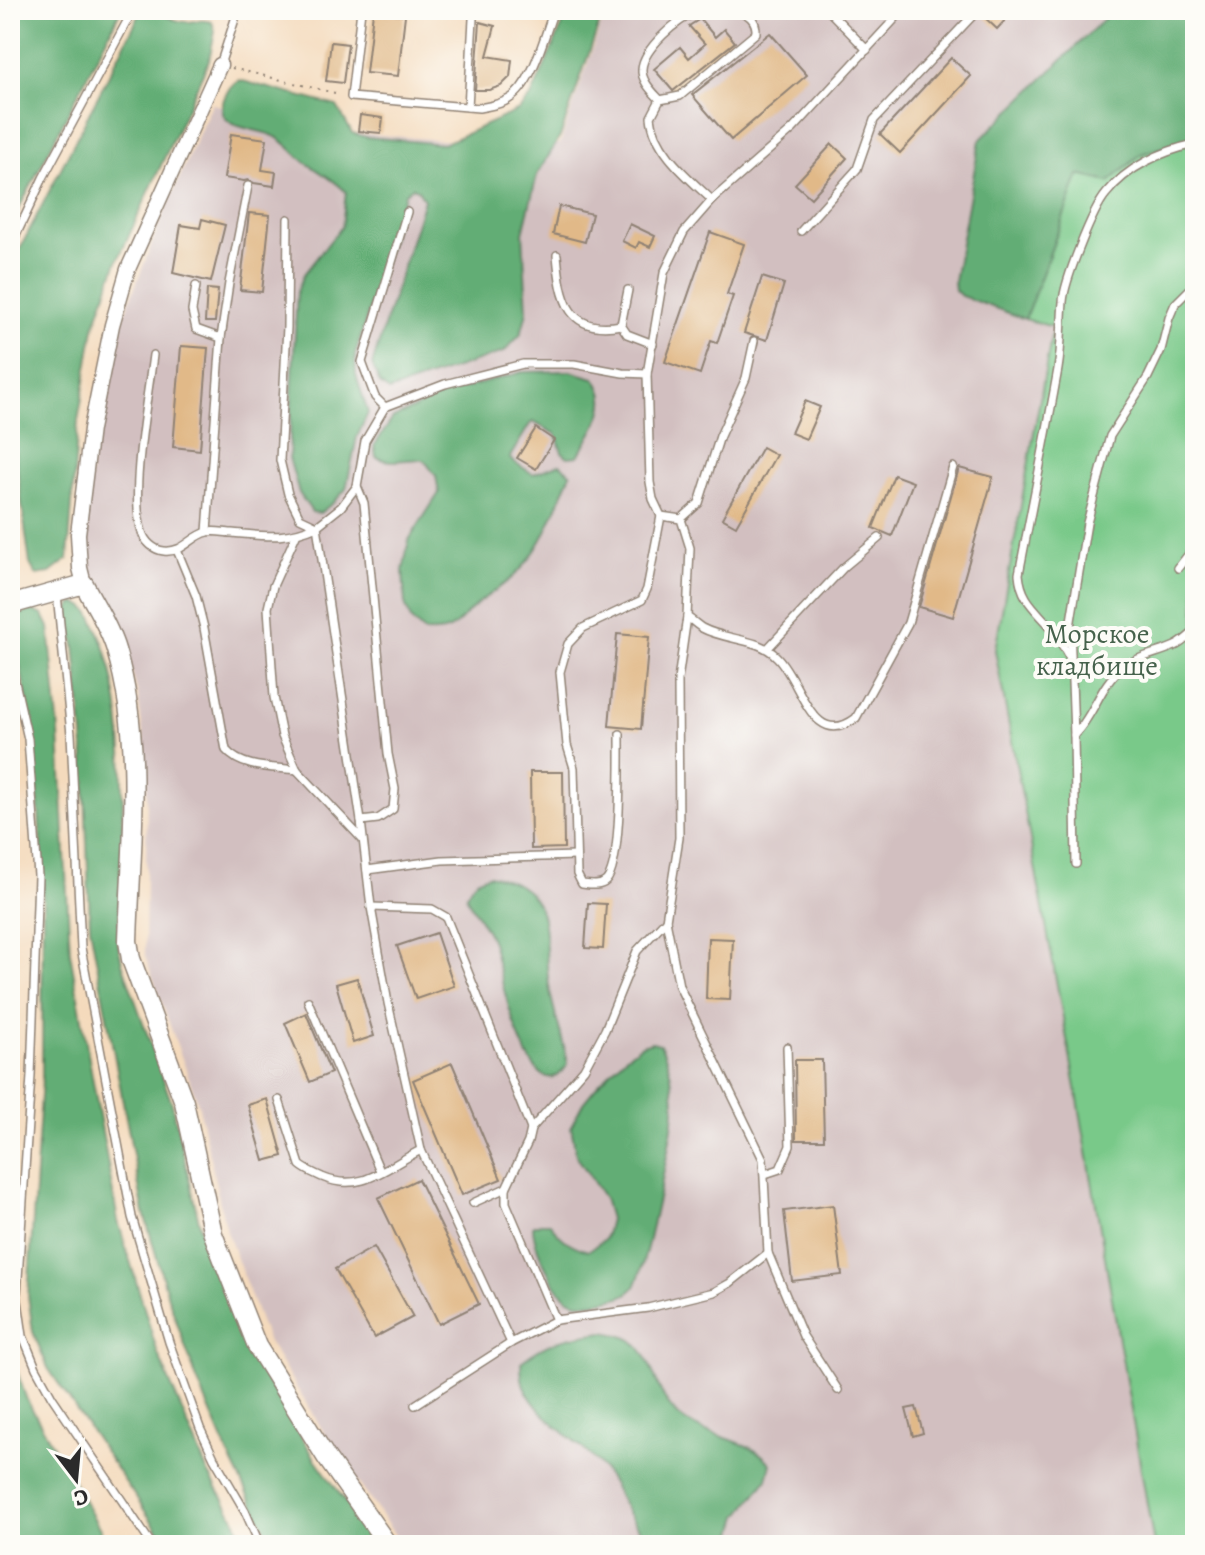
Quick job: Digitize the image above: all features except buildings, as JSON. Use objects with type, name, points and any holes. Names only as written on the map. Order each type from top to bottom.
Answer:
[{"type":"main road","points":[[10,605],[84,584],[115,648],[127,698],[133,776],[128,941],[131,959],[184,1102],[213,1234],[257,1346],[326,1457],[388,1545]]},
{"type":"street","points":[[84,584],[78,534],[91,429],[112,325],[128,269],[220,65]]},
{"type":"lane","points":[[10,248],[43,178],[133,10]]},
{"type":"lane","points":[[172,10],[186,13],[198,10]]},
{"type":"lane","points":[[220,65],[237,13],[222,10]]},
{"type":"lane","points":[[361,10],[351,97],[468,107],[497,105],[511,98],[523,86],[531,73],[554,10]]},
{"type":"lane","points":[[620,734],[616,860],[606,880],[596,885],[582,884],[577,874],[574,768],[567,745],[560,672],[568,644],[583,628],[642,600],[647,589],[661,516],[650,482],[647,374],[664,273],[684,232],[712,200],[793,129],[903,10]]},
{"type":"lane","points":[[801,231],[857,169],[874,120],[978,10]]},
{"type":"lane","points":[[747,11],[756,24],[756,33],[680,96],[660,100],[643,78],[642,69],[652,48],[669,29],[694,13],[747,11]]},
{"type":"lane","points":[[832,11],[867,50]]},
{"type":"lane","points":[[468,107],[473,19]]},
{"type":"lane","points":[[660,100],[651,117],[657,138],[675,164],[712,200]]},
{"type":"lane","points":[[1071,659],[1050,626],[1029,605],[1020,585],[1019,574],[1059,364],[1063,299],[1072,268],[1103,197],[1118,180],[1139,165],[1195,144]]},
{"type":"lane","points":[[207,532],[221,338],[248,186]]},
{"type":"lane","points":[[385,407],[375,397],[362,362],[407,212]]},
{"type":"lane","points":[[288,219],[287,327],[280,460],[288,494],[300,518],[317,526]]},
{"type":"lane","points":[[557,255],[565,304],[576,319],[590,327],[603,329],[621,325]]},
{"type":"lane","points":[[1076,864],[1070,627],[1087,523],[1110,436],[1148,377],[1161,350],[1175,304],[1195,284]]},
{"type":"lane","points":[[196,286],[192,311],[196,329],[221,338]]},
{"type":"lane","points":[[628,290],[621,325],[627,334],[653,344]]},
{"type":"lane","points":[[681,519],[699,503],[720,436],[746,378],[754,341]]},
{"type":"lane","points":[[153,355],[140,463],[138,516],[142,536],[151,546],[162,551],[177,550],[207,532],[275,538],[296,535],[317,526],[341,507],[357,486],[365,441],[385,407],[445,384],[523,364],[574,364],[647,374]]},
{"type":"lane","points":[[687,617],[701,628],[768,648],[780,660],[819,722],[834,729],[845,726],[856,718],[908,623],[953,467]]},
{"type":"lane","points":[[357,486],[364,503],[388,754],[395,789],[393,809],[378,819],[361,821]]},
{"type":"lane","points":[[661,516],[681,519]]},
{"type":"lane","points":[[681,519],[690,548],[687,617],[678,680],[679,838],[666,920],[679,986],[763,1159],[768,1253],[803,1336],[838,1390]]},
{"type":"lane","points":[[317,526],[371,907],[388,1003],[421,1150],[511,1343]]},
{"type":"lane","points":[[296,535],[273,586],[268,608],[274,697],[282,736],[297,770],[364,841]]},
{"type":"lane","points":[[768,648],[844,567],[879,538]]},
{"type":"lane","points":[[1178,568],[1195,546]]},
{"type":"lane","points":[[177,550],[196,596],[226,750],[233,759],[244,763],[297,770]]},
{"type":"lane","points":[[56,593],[71,734],[81,948],[132,1217],[169,1342],[200,1428],[260,1545]]},
{"type":"lane","points":[[1074,735],[1086,723],[1120,669],[1141,657],[1177,646],[1195,631]]},
{"type":"lane","points":[[10,660],[28,739],[38,876],[31,1076],[17,1294],[23,1336],[52,1397],[152,1545]]},
{"type":"lane","points":[[367,870],[442,860],[576,856]]},
{"type":"lane","points":[[371,907],[432,909],[446,917],[531,1129]]},
{"type":"lane","points":[[556,1320],[506,1203],[506,1188],[531,1129],[584,1069],[610,1019],[637,951],[666,920]]},
{"type":"lane","points":[[308,1001],[380,1171]]},
{"type":"lane","points":[[765,1174],[780,1169],[790,1146],[787,1047]]},
{"type":"lane","points":[[279,1100],[296,1159],[306,1170],[336,1183],[366,1181],[421,1150]]},
{"type":"lane","points":[[473,1203],[506,1188]]},
{"type":"lane","points":[[415,1405],[511,1343],[556,1320],[648,1308],[714,1292],[768,1253]]},
{"type":"path","points":[[220,65],[351,97]]},
{"type":"shaded area","points":[[606,10],[1113,10],[980,140],[954,285],[961,296],[1053,327],[995,650],[1077,1093],[1154,1545],[402,1545],[332,1445],[267,1340],[225,1226],[198,1103],[145,956],[147,791],[138,694],[123,640],[110,609],[87,570],[82,532],[97,428],[120,326],[161,220],[212,104],[357,133],[454,141],[560,144]]},
{"type":"green space","points":[[12,10],[121,10],[10,226],[10,13]]},
{"type":"green space","points":[[142,10],[180,21],[212,22],[215,31],[209,60],[116,264],[94,328],[78,421],[68,559],[50,573],[36,575],[30,564],[15,454],[17,377],[14,357],[10,354],[10,268]]},
{"type":"green space","points":[[569,10],[604,10],[560,137],[537,175],[523,233],[527,312],[521,334],[504,352],[389,391],[380,384],[372,365],[424,200],[413,187],[405,193],[355,355],[356,375],[368,413],[357,437],[346,489],[320,513],[312,512],[299,493],[289,458],[297,292],[304,274],[342,226],[346,192],[276,137],[231,122],[222,109],[227,93],[239,80],[337,106],[352,133],[443,144],[519,110],[532,95]]},
{"type":"green space","points":[[1113,10],[1195,10],[1195,137],[1141,154],[1109,182],[1079,175],[1025,319],[961,296],[955,290],[954,281],[980,140]]},
{"type":"green space","name":"Морское кладбище","points":[[1195,137],[1195,1545],[1154,1545],[1077,1093],[995,650],[1053,327],[1025,319],[1079,175],[1109,182],[1141,154]]},
{"type":"green space","points":[[570,371],[594,378],[603,397],[600,417],[578,456],[568,457],[562,452],[556,434],[533,422],[510,457],[533,474],[560,464],[571,474],[541,542],[514,576],[453,627],[424,632],[411,620],[405,604],[403,571],[409,540],[439,493],[436,476],[424,460],[383,460],[376,457],[374,446],[393,418],[445,394],[522,372]]},
{"type":"green space","points":[[76,603],[92,617],[110,665],[122,743],[123,826],[118,944],[172,1104],[203,1239],[248,1351],[316,1460],[376,1545],[273,1545],[197,1380],[168,1297],[144,1213],[90,927],[83,735],[75,646],[68,612],[71,605]]},
{"type":"green space","points":[[31,610],[43,615],[49,627],[59,733],[70,952],[118,1221],[158,1354],[208,1473],[247,1545],[168,1545],[48,1368],[33,1332],[28,1296],[42,1079],[43,881],[34,732],[12,628],[16,616]]},
{"type":"green space","points":[[489,875],[511,881],[526,890],[542,915],[551,995],[568,1064],[554,1077],[541,1074],[529,1058],[509,1007],[493,945],[466,896],[474,882]]},
{"type":"green space","points":[[652,1042],[660,1044],[666,1060],[674,1109],[644,1258],[634,1288],[628,1293],[611,1299],[575,1302],[564,1296],[552,1278],[541,1255],[533,1226],[550,1223],[566,1241],[588,1251],[605,1239],[610,1219],[604,1198],[576,1155],[571,1126],[583,1103],[624,1058]]},
{"type":"green space","points":[[604,1332],[627,1337],[640,1348],[664,1397],[678,1415],[701,1429],[751,1448],[771,1464],[767,1479],[739,1516],[730,1545],[660,1545],[649,1538],[631,1518],[597,1462],[530,1398],[523,1383],[521,1362],[560,1340]]},
{"type":"green space","points":[[10,1351],[27,1400],[109,1545],[10,1545]]}]
